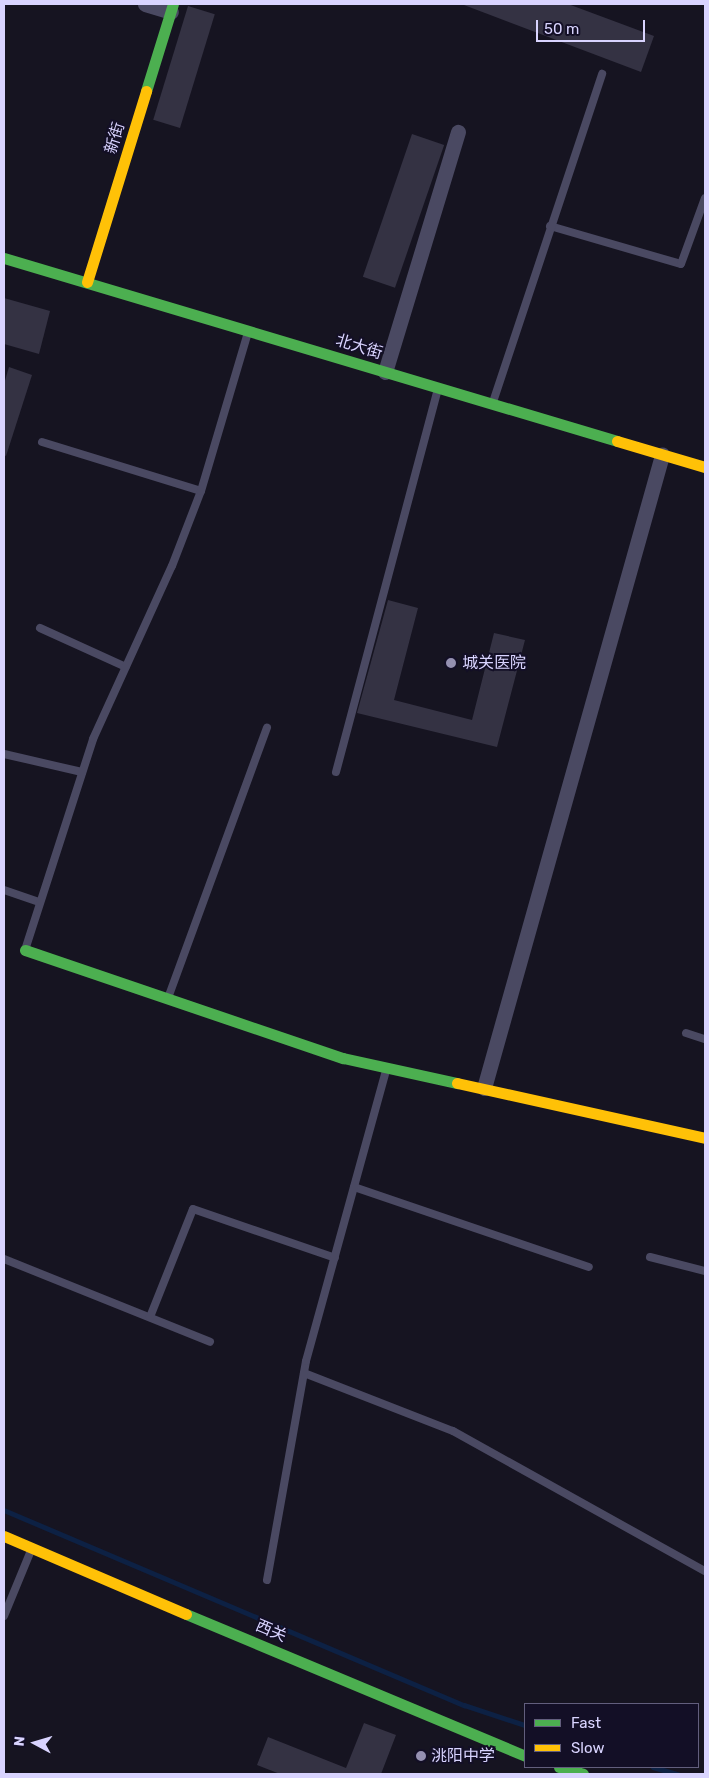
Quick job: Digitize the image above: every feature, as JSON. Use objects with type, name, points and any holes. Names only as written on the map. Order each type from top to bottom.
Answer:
[{"type":"street","points":[[145,4],[172,8]]},
{"type":"street","name":"新街","points":[[87,282],[172,8]]},
{"type":"street","points":[[385,372],[458,132]]},
{"type":"street","name":"北大街","points":[[4,258],[705,468]]},
{"type":"street","points":[[484,1088],[662,454]]},
{"type":"street","points":[[25,950],[386,1070],[484,1088],[705,1138]]},
{"type":"street","name":"西关","points":[[4,1536],[354,1686],[524,1756]]},
{"type":"street","points":[[563,1768],[583,1774]]},
{"type":"lane","points":[[492,404],[602,74]]},
{"type":"lane","points":[[550,226],[681,264],[705,198]]},
{"type":"lane","points":[[25,950],[82,772],[172,566],[201,491],[249,331]]},
{"type":"lane","points":[[336,772],[438,388]]},
{"type":"lane","points":[[42,442],[201,491]]},
{"type":"lane","points":[[40,628],[126,668]]},
{"type":"lane","points":[[168,998],[267,728]]},
{"type":"lane","points":[[4,754],[82,772]]},
{"type":"lane","points":[[4,890],[39,902]]},
{"type":"lane","points":[[686,1033],[705,1039]]},
{"type":"lane","points":[[267,1580],[304,1373],[386,1070]]},
{"type":"lane","points":[[354,1187],[589,1267]]},
{"type":"lane","points":[[150,1318],[193,1209],[335,1258]]},
{"type":"lane","points":[[650,1257],[705,1271]]},
{"type":"lane","points":[[4,1259],[210,1342]]},
{"type":"lane","points":[[304,1373],[453,1431],[705,1571]]},
{"type":"lane","points":[[4,1616],[32,1548]]},
{"type":"building","points":[[568,4],[654,36],[641,72],[464,5]]},
{"type":"building","points":[[188,6],[215,14],[180,128],[153,120]]},
{"type":"building","points":[[412,134],[444,145],[395,288],[363,277]]},
{"type":"building","points":[[4,298],[50,311],[39,354],[4,344]]},
{"type":"building","points":[[9,367],[32,375],[6,456],[4,455],[4,384]]},
{"type":"building","points":[[388,600],[418,608],[394,700],[472,720],[494,633],[525,640],[497,747],[357,713]]},
{"type":"building","points":[[364,1723],[396,1735],[381,1774],[280,1774],[257,1765],[268,1737],[346,1768]]},
{"type":"waterway","points":[[4,1510],[464,1705],[524,1725]]},
{"type":"waterway","points":[[657,1768],[678,1774]]},
{"type":"traffic: fast","points":[[146,91],[173,4]]},
{"type":"traffic: fast","points":[[4,258],[617,441]]},
{"type":"traffic: fast","points":[[25,950],[343,1058],[457,1083]]},
{"type":"traffic: fast","points":[[186,1614],[524,1756]]},
{"type":"traffic: fast","points":[[562,1768],[583,1774]]},
{"type":"traffic: slow","points":[[87,282],[146,91]]},
{"type":"traffic: slow","points":[[617,441],[705,467]]},
{"type":"traffic: slow","points":[[457,1083],[705,1138]]},
{"type":"traffic: slow","points":[[4,1536],[186,1614]]},
{"type":"place","name":"城关医院","points":[[451,663]]},
{"type":"place","name":"洮阳中学","points":[[421,1756]]}]
